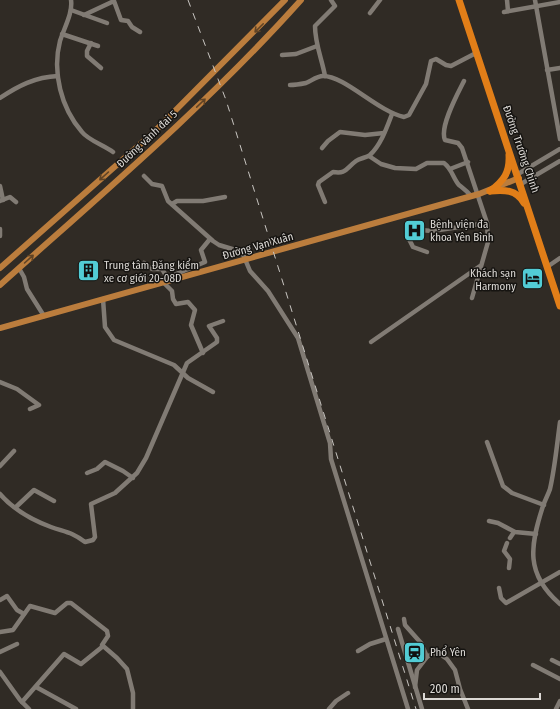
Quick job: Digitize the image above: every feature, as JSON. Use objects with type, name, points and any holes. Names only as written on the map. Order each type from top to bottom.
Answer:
[{"type":"highway","name":"Đường Trường Chinh","points":[[459,0],[560,306]]},
{"type":"highway","points":[[490,191],[503,181],[506,176],[509,167],[509,148]]},
{"type":"highway","points":[[490,191],[504,190],[517,194],[531,218]]},
{"type":"main road","name":"Đường vành đai 5","points":[[0,268],[154,132],[285,0]]},
{"type":"main road","name":"Đường vành đai 5","points":[[0,285],[162,140],[276,28],[300,0]]},
{"type":"main road","name":"Đường Vạn Xuân","points":[[0,328],[103,300],[166,280],[235,263],[490,191],[519,179]]},
{"type":"street","points":[[71,0],[71,10],[62,34],[57,56],[58,76],[62,99],[82,132],[113,152]]},
{"type":"street","points":[[325,76],[322,60],[317,46],[316,26],[335,6],[331,0]]},
{"type":"street","points":[[370,13],[380,0]]},
{"type":"street","points":[[507,0],[506,11],[560,2]]},
{"type":"street","points":[[535,0],[547,70],[558,109],[560,139]]},
{"type":"street","points":[[84,16],[114,1],[120,20],[128,21],[132,27],[140,32]]},
{"type":"street","points":[[71,10],[84,16],[107,23]]},
{"type":"street","points":[[62,34],[98,46]]},
{"type":"street","points":[[91,43],[87,51],[87,56],[101,68]]},
{"type":"street","points":[[282,55],[296,54],[317,46]]},
{"type":"street","points":[[290,85],[304,84],[321,76],[325,76],[342,82],[381,109],[404,117],[409,115],[426,84],[430,64],[433,59],[451,66],[476,53]]},
{"type":"street","points":[[547,70],[560,68]]},
{"type":"street","points":[[0,98],[34,79],[58,76]]},
{"type":"street","points":[[464,81],[454,100],[443,133],[445,140],[460,145],[468,162],[487,223],[488,242],[472,298]]},
{"type":"street","points":[[325,202],[318,185],[319,182],[333,172],[341,174],[358,160],[369,156],[384,133],[392,114]]},
{"type":"street","points":[[322,148],[328,141],[340,132],[365,135],[384,133]]},
{"type":"street","name":"Đường Vạn Xuân","points":[[519,179],[560,149]]},
{"type":"street","points":[[369,156],[387,167],[416,169],[427,163],[444,163],[450,169],[458,184],[467,190],[471,196]]},
{"type":"street","name":"Đường Vạn Xuân","points":[[519,179],[560,161]]},
{"type":"street","points":[[450,169],[468,162]]},
{"type":"street","points":[[144,176],[152,184],[162,186],[167,199],[210,239],[219,245],[242,252],[250,272],[268,291],[299,342],[330,443],[331,459],[408,709]]},
{"type":"street","points":[[0,186],[2,200],[10,197],[16,202]]},
{"type":"street","points":[[172,204],[177,201],[203,201],[224,197]]},
{"type":"street","points":[[427,252],[413,247],[408,237],[409,229],[432,230],[487,223]]},
{"type":"street","points":[[0,229],[0,236]]},
{"type":"street","points":[[166,280],[205,262],[201,250],[210,239]]},
{"type":"street","points":[[548,267],[560,258]]},
{"type":"street","points":[[144,263],[152,269],[162,269],[176,304],[188,302],[195,310],[191,325],[203,353]]},
{"type":"street","points":[[371,342],[480,266]]},
{"type":"street","points":[[20,270],[24,277],[27,289],[44,316]]},
{"type":"street","points":[[103,300],[105,327],[114,340],[174,365],[188,378],[213,392]]},
{"type":"street","points":[[0,494],[16,507],[19,512],[53,528],[72,532],[85,542],[88,542],[95,537],[91,504],[111,496],[133,478],[146,458],[182,373],[190,360],[203,353],[217,340],[209,326],[223,320]]},
{"type":"street","points":[[0,382],[17,389],[39,405],[30,409]]},
{"type":"street","points":[[560,422],[550,487],[536,534],[533,566],[542,582],[560,604]]},
{"type":"street","points":[[487,442],[503,486],[512,493],[544,505]]},
{"type":"street","points":[[0,466],[14,451]]},
{"type":"street","points":[[87,473],[97,469],[105,462],[133,478]]},
{"type":"street","points":[[16,507],[34,490],[54,501]]},
{"type":"street","points":[[489,521],[498,523],[514,532],[536,534]]},
{"type":"street","points":[[509,568],[510,559],[504,550],[514,532]]},
{"type":"street","points":[[499,588],[501,598],[506,603],[560,572]]},
{"type":"street","points":[[0,600],[7,596],[17,610],[24,614]]},
{"type":"street","points":[[0,632],[13,630],[30,606],[55,613],[67,603],[71,603],[107,631],[108,636],[102,643],[102,647],[81,664],[65,654],[22,702]]},
{"type":"street","points":[[404,619],[405,625],[421,643],[427,657]]},
{"type":"street","points":[[398,629],[422,709]]},
{"type":"street","points":[[358,651],[370,644],[386,639]]},
{"type":"street","points":[[0,652],[17,644]]},
{"type":"street","points":[[102,647],[117,658],[127,670],[133,693],[133,709]]},
{"type":"street","points":[[415,687],[417,670],[427,657],[433,653],[441,655],[452,665],[468,709]]},
{"type":"street","points":[[552,660],[560,664]]},
{"type":"street","points":[[533,665],[560,679]]},
{"type":"street","points":[[0,672],[29,709]]},
{"type":"street","points":[[36,687],[76,709]]},
{"type":"street","points":[[329,709],[336,701],[348,693]]},
{"type":"street","points":[[556,709],[560,701]]},
{"type":"railway","points":[[188,0],[226,100],[416,709]]},
{"type":"place","name":"Bệnh viện đa khoa Yên Bình","points":[[415,230]]},
{"type":"place","name":"Trung tâm Đăng kiểm xe cơ giới 20-08D","points":[[88,271]]},
{"type":"place","name":"Khách sạn Harmony","points":[[532,279]]},
{"type":"place","name":"Phổ Yên","points":[[414,652]]}]
